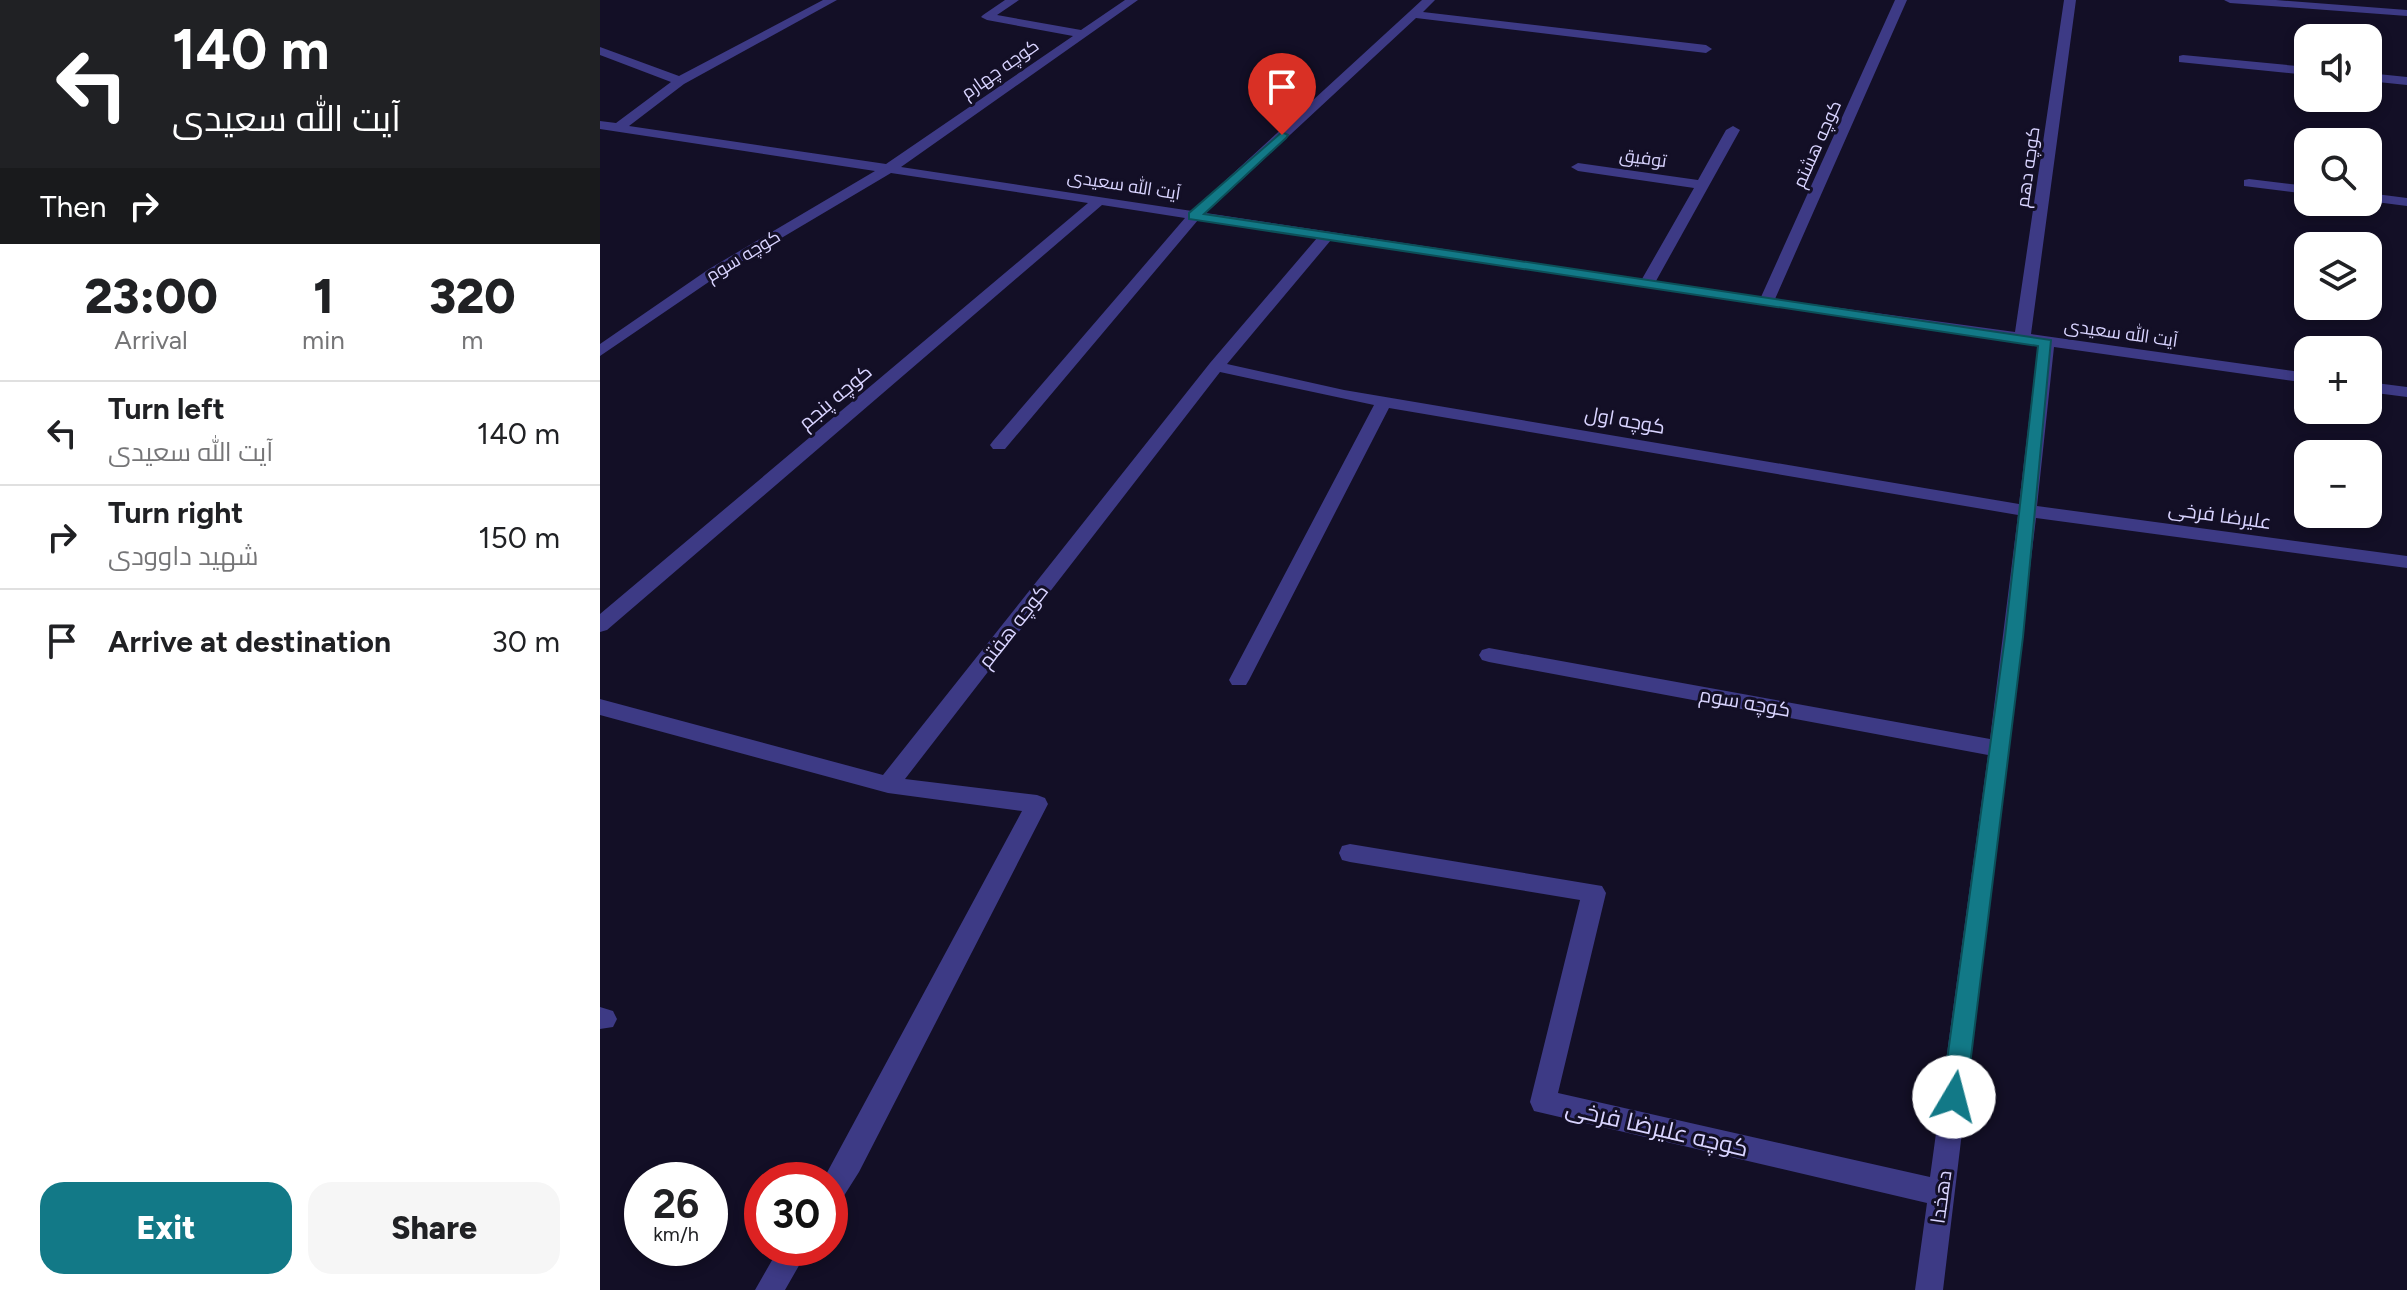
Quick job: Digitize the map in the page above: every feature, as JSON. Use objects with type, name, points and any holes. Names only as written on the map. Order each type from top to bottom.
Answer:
[{"type":"street","points":[[618,128],[680,81],[831,0]]},
{"type":"street","points":[[1013,0],[987,17],[1082,34]]},
{"type":"street","name":"کوچه چهارم","points":[[890,168],[1132,0]]},
{"type":"street","points":[[999,445],[1194,216],[1429,0]]},
{"type":"street","name":"کوچه هشتم","points":[[1766,302],[1901,0]]},
{"type":"street","name":"کوچه دهم","points":[[2022,339],[2070,0]]},
{"type":"street","points":[[2230,0],[2407,13]]},
{"type":"street","points":[[1413,14],[1706,49]]},
{"type":"street","points":[[600,51],[680,81]]},
{"type":"street","points":[[2183,59],[2294,70]]},
{"type":"street","points":[[2382,78],[2407,81]]},
{"type":"street","name":"آیت الله سعیدی","points":[[600,125],[1766,302],[2294,376]]},
{"type":"street","points":[[1647,284],[1733,130]]},
{"type":"street","name":"توفیق","points":[[1578,167],[1702,185]]},
{"type":"street","name":"کوچه سوم","points":[[600,351],[714,272],[890,168]]},
{"type":"street","points":[[2249,183],[2294,188]]},
{"type":"street","points":[[2382,199],[2407,202]]},
{"type":"street","name":"کوچه پنجم","points":[[600,625],[1098,202]]},
{"type":"street","name":"کوچه هفتم","points":[[888,785],[1216,366],[1327,236]]},
{"type":"street","name":"دهخدا","points":[[1929,1290],[2000,749],[2046,343]]},
{"type":"street","name":"کوچه اول","points":[[1216,366],[1384,401],[2028,511]]},
{"type":"street","points":[[2382,389],[2407,392]]},
{"type":"street","points":[[1239,680],[1384,401]]},
{"type":"street","name":"علیرضا فرخی","points":[[2028,511],[2407,562]]},
{"type":"street","name":"کوچه سوم","points":[[1489,655],[2000,749]]},
{"type":"street","points":[[600,707],[888,785],[1037,804],[848,1165]]},
{"type":"street","name":"کوچه علیرضا فرخی","points":[[1350,853],[1594,893],[1543,1102],[1942,1193]]},
{"type":"street","points":[[769,1290],[784,1266]]},
{"type":"route","points":[[1282,135],[1194,216],[2046,343],[2014,637],[1954,1097]]}]
